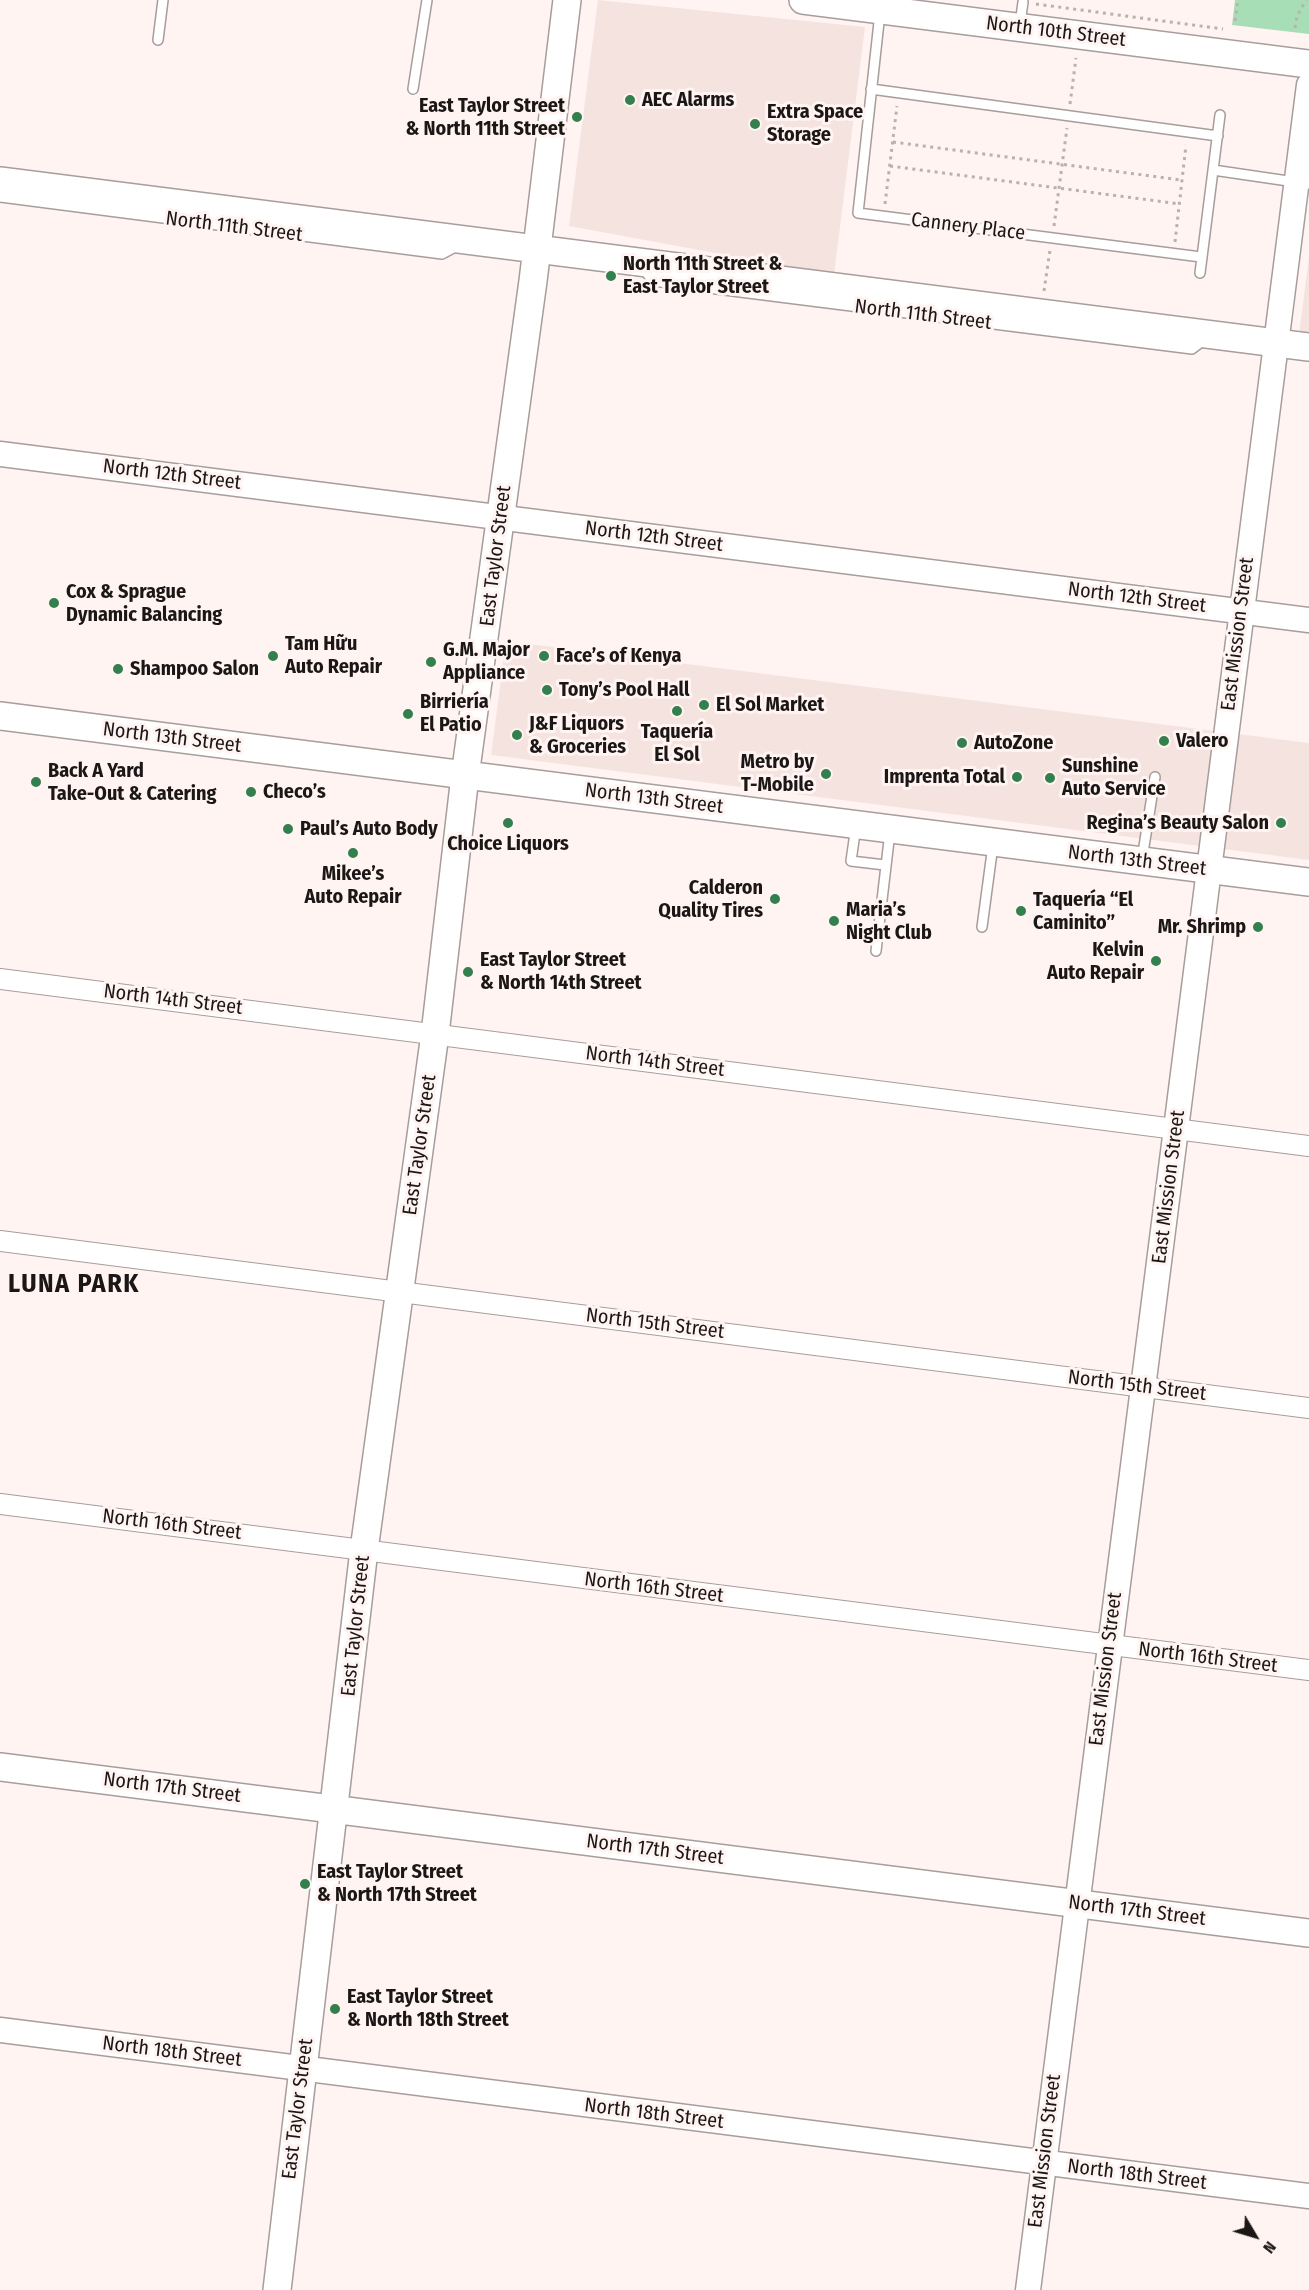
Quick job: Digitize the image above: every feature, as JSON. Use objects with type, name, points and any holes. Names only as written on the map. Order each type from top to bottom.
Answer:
[{"type":"main road","name":"East Taylor Street","points":[[277,2290],[364,1550],[435,1034],[465,776],[537,250],[567,0]]},
{"type":"main road","name":"North 10th Street","points":[[803,0],[880,10],[1022,15],[1309,64]]},
{"type":"main road","name":"North 11th Street","points":[[0,181],[1309,347]]},
{"type":"main road","name":"North 13th Street","points":[[0,716],[1309,882]]},
{"type":"main road","name":"North 17th Street","points":[[0,1767],[1309,1934]]},
{"type":"street","name":"East Mission Street","points":[[1028,2290],[1241,611],[1277,342],[1303,183],[1309,85]]},
{"type":"street","name":"North 12th Street","points":[[0,454],[1309,620]]},
{"type":"street","name":"North 14th Street","points":[[0,979],[1309,1146]]},
{"type":"street","name":"North 15th Street","points":[[0,1241],[1309,1408]]},
{"type":"street","name":"North 16th Street","points":[[0,1504],[1309,1670]]},
{"type":"street","name":"North 18th Street","points":[[0,2030],[1309,2196]]},
{"type":"lane","points":[[158,40],[163,0]]},
{"type":"lane","points":[[413,89],[427,0]]},
{"type":"lane","name":"Cannery Place","points":[[880,10],[858,213],[1201,257]]},
{"type":"lane","points":[[871,89],[1218,136]]},
{"type":"lane","points":[[1200,273],[1220,115]]},
{"type":"lane","points":[[1213,170],[1303,183]]},
{"type":"lane","name":"North 11th Street","points":[[0,197],[442,254],[465,241]]},
{"type":"lane","points":[[1142,861],[1155,777]]},
{"type":"lane","points":[[856,825],[851,861],[885,865]]},
{"type":"lane","points":[[876,951],[891,829]]},
{"type":"lane","points":[[982,927],[994,843]]},
{"type":"path","points":[[1235,21],[1238,0]]},
{"type":"path","points":[[1295,28],[1297,16],[1306,0]]},
{"type":"path","points":[[1044,291],[1060,189],[1076,58]]},
{"type":"path","points":[[884,217],[899,93]]},
{"type":"path","points":[[1173,253],[1188,132]]},
{"type":"path","points":[[893,142],[1181,180]]},
{"type":"path","points":[[890,166],[1180,204]]},
{"type":"shaded area","name":"Extra Space Storage","points":[[598,0],[865,27],[834,275],[569,226]]},
{"type":"shaded area","points":[[1309,257],[1309,336],[1299,334]]},
{"type":"shaded area","points":[[506,641],[1309,743],[1309,860],[491,755]]},
{"type":"green space","points":[[1235,0],[1309,0],[1309,34],[1232,25]]},
{"type":"place","name":"AEC Alarms","points":[[630,100]]},
{"type":"place","name":"East Taylor Street & North 11th Street","points":[[577,117]]},
{"type":"place","name":"Extra Space Storage","points":[[755,124]]},
{"type":"place","name":"North 11th Street & East Taylor Street","points":[[611,276]]},
{"type":"place","name":"Cox & Sprague Dynamic Balancing","points":[[54,603]]},
{"type":"place","name":"Tam Hữu Auto Repair","points":[[273,656]]},
{"type":"place","name":"Face’s of Kenya","points":[[544,656]]},
{"type":"place","name":"G.M. Major Appliance","points":[[431,662]]},
{"type":"place","name":"Shampoo Salon","points":[[118,669]]},
{"type":"place","name":"Tony’s Pool Hall","points":[[547,690]]},
{"type":"place","name":"El Sol Market","points":[[704,705]]},
{"type":"place","name":"Taquería El Sol","points":[[677,711]]},
{"type":"place","name":"Birriería El Patio","points":[[408,714]]},
{"type":"place","name":"J&F Liquors & Groceries","points":[[517,735]]},
{"type":"place","name":"Valero","points":[[1164,741]]},
{"type":"place","name":"AutoZone","points":[[962,743]]},
{"type":"place","name":"Metro by T-Mobile","points":[[826,774]]},
{"type":"place","name":"Imprenta Total","points":[[1017,777]]},
{"type":"place","name":"Sunshine Auto Service","points":[[1050,778]]},
{"type":"place","name":"Back A Yard Take-Out & Catering","points":[[36,782]]},
{"type":"place","name":"Checo’s","points":[[251,792]]},
{"type":"place","name":"Choice Liquors","points":[[508,823]]},
{"type":"place","name":"Regina’s Beauty Salon","points":[[1281,823]]},
{"type":"place","name":"Paul’s Auto Body","points":[[288,829]]},
{"type":"place","name":"Mikee’s Auto Repair","points":[[353,853]]},
{"type":"place","name":"Calderon Quality Tires","points":[[775,899]]},
{"type":"place","name":"Taquería “El Caminito”","points":[[1021,911]]},
{"type":"place","name":"Maria’s Night Club","points":[[834,921]]},
{"type":"place","name":"Mr. Shrimp","points":[[1258,927]]},
{"type":"place","name":"Kelvin Auto Repair","points":[[1156,961]]},
{"type":"place","name":"East Taylor Street & North 14th Street","points":[[468,972]]},
{"type":"place","name":"East Taylor Street & North 17th Street","points":[[305,1884]]},
{"type":"place","name":"East Taylor Street & North 18th Street","points":[[335,2009]]},
{"type":"district","name":"LUNA PARK","points":[[74,1285]]}]
